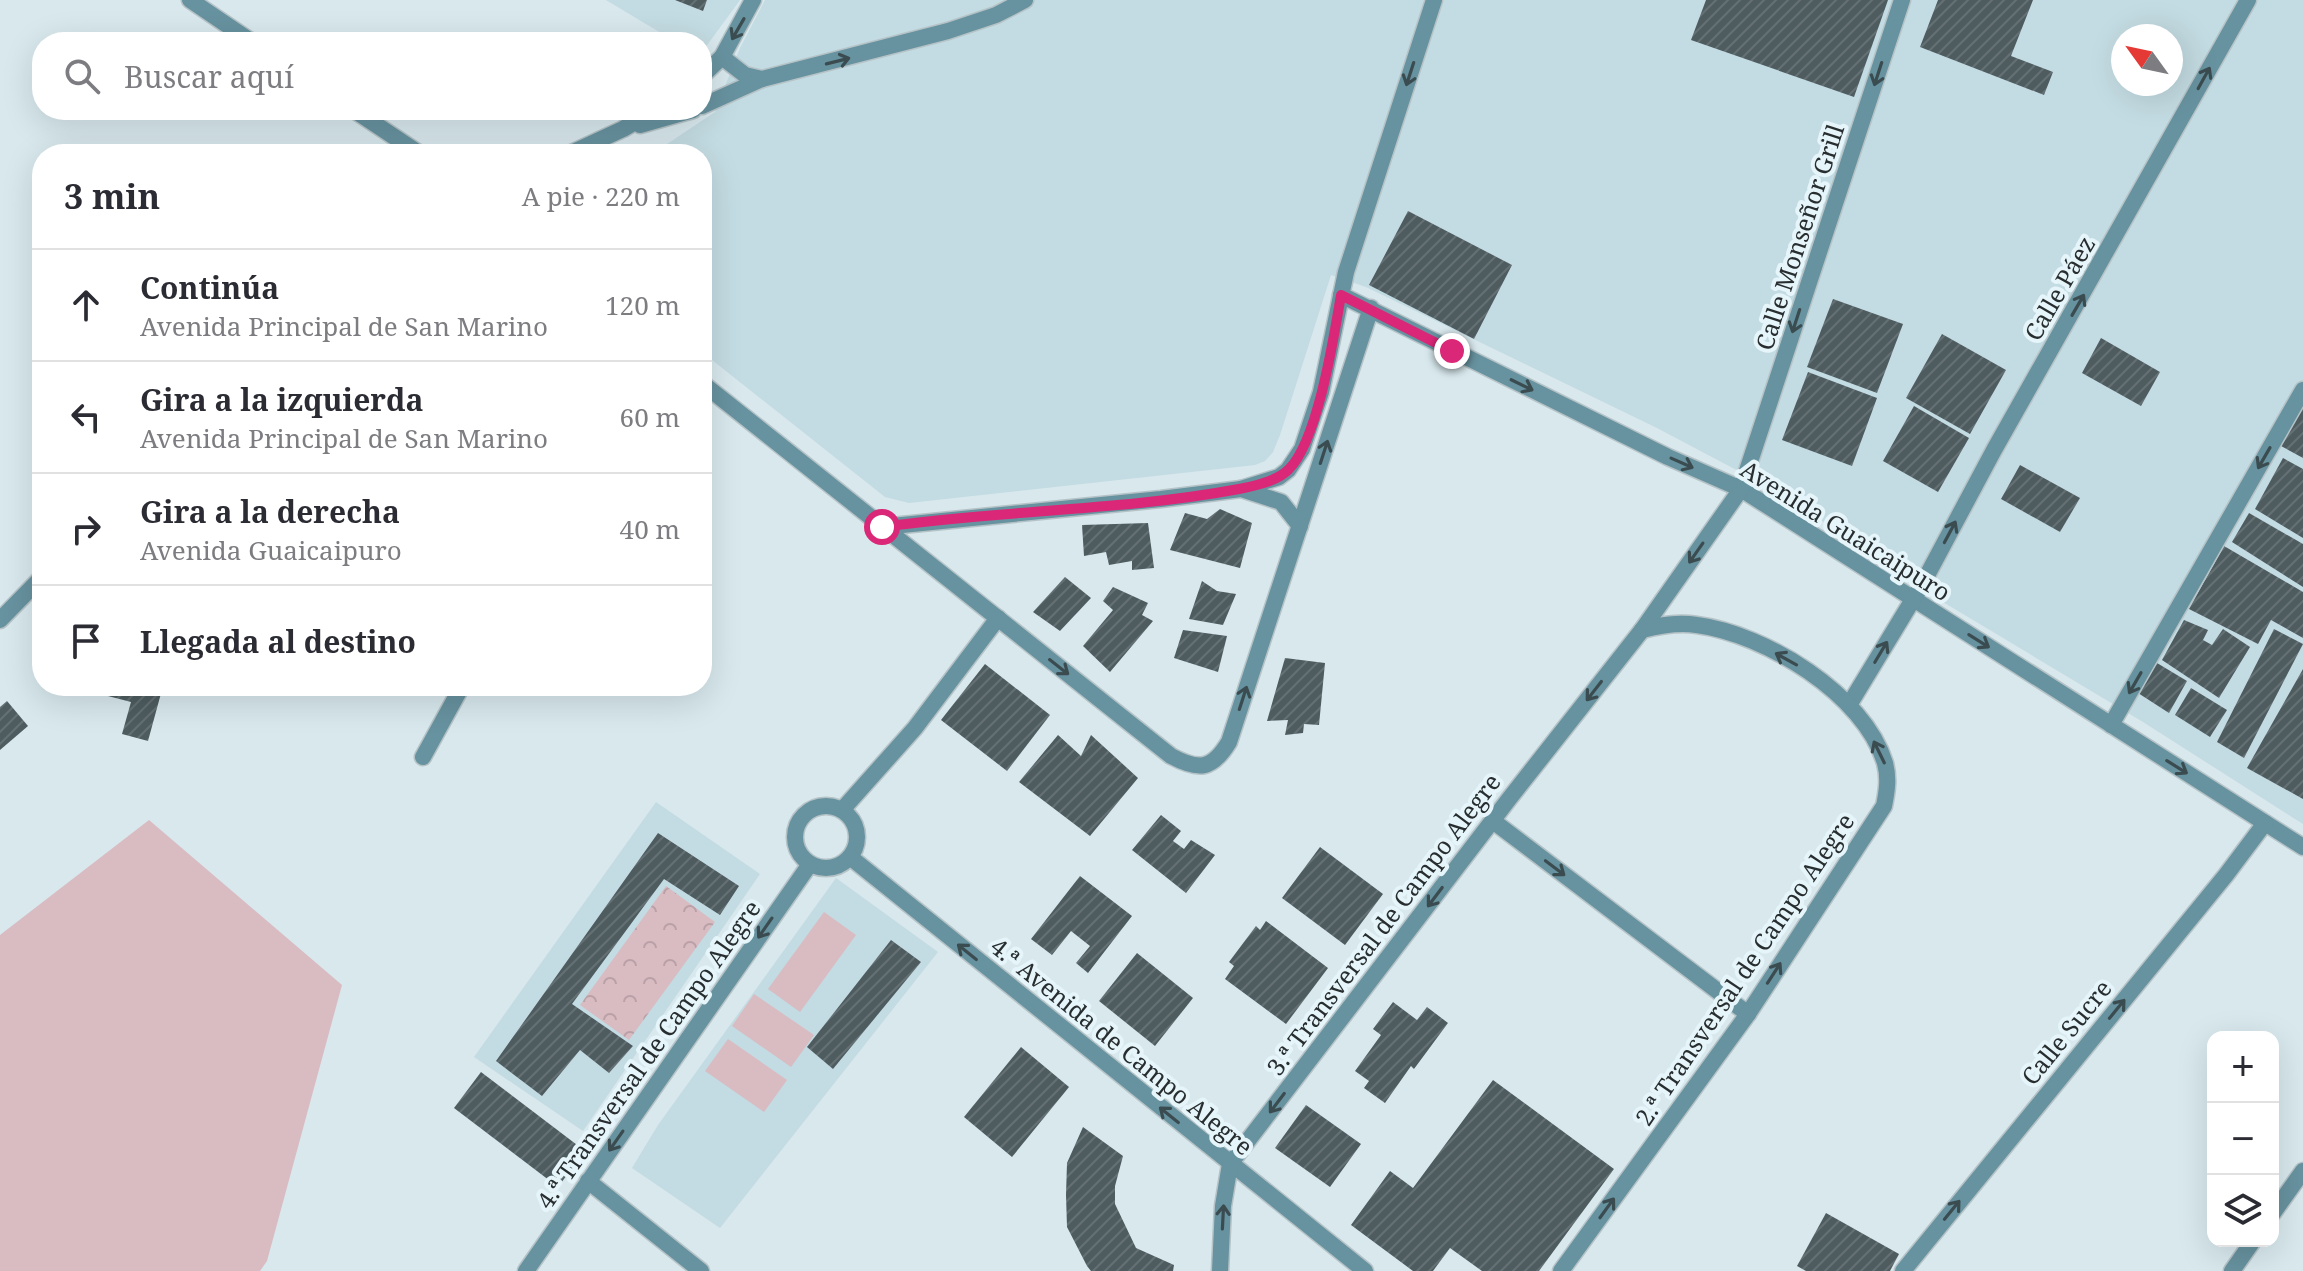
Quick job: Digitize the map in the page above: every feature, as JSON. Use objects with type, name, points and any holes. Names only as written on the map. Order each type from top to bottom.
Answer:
[{"type":"street","points":[[190,0],[237,32]]},
{"type":"street","points":[[712,66],[722,57],[753,0]]},
{"type":"street","points":[[712,102],[762,79],[948,31],[996,15],[1025,0]]},
{"type":"street","points":[[882,527],[1241,489],[1279,477],[1295,462],[1321,392],[1346,272],[1434,0]]},
{"type":"street","name":"Calle Monseñor Grill","points":[[1741,489],[1902,0]]},
{"type":"street","name":"Calle Páez","points":[[1913,600],[2248,0]]},
{"type":"street","points":[[722,57],[745,75],[762,79]]},
{"type":"street","points":[[369,120],[405,144]]},
{"type":"street","points":[[591,144],[638,120]]},
{"type":"street","points":[[623,129],[656,120]]},
{"type":"street","name":"Avenida Guaicaipuro","points":[[1341,295],[1741,489],[2303,847]]},
{"type":"street","points":[[712,391],[1171,756],[1187,765],[1207,765],[1220,757],[1229,742],[1371,308]]},
{"type":"street","points":[[2111,725],[2303,390]]},
{"type":"street","points":[[1241,489],[1281,502],[1300,526]]},
{"type":"street","name":"3.ª Transversal de Campo Alegre","points":[[1220,1271],[1223,1206],[1230,1164],[1642,630],[1741,489]]},
{"type":"street","points":[[0,620],[32,587]]},
{"type":"street","points":[[1642,630],[1664,624],[1698,625],[1741,636],[1826,684],[1849,705],[1913,600]]},
{"type":"street","points":[[842,810],[915,728],[998,618]]},
{"type":"street","points":[[423,757],[457,696]]},
{"type":"street","name":"2.ª Transversal de Campo Alegre","points":[[1561,1271],[1748,1014],[1884,806],[1888,785],[1886,765],[1849,705]]},
{"type":"street","points":[[823,806],[842,810],[854,823],[857,832],[857,841],[850,857],[844,863],[827,868],[810,864],[802,858],[795,840],[799,821],[805,814],[823,806]]},
{"type":"street","points":[[1493,821],[1748,1014]]},
{"type":"street","name":"Calle Sucre","points":[[1903,1271],[2206,900],[2265,823]]},
{"type":"street","name":"4.ª Avenida de Campo Alegre","points":[[850,857],[1365,1271]]},
{"type":"street","name":"4.ª Transversal de Campo Alegre","points":[[526,1271],[810,864]]},
{"type":"street","points":[[2279,1205],[2303,1171]]},
{"type":"street","points":[[588,1181],[701,1271]]},
{"type":"street","points":[[2232,1271],[2249,1247]]},
{"type":"shaded area","points":[[606,0],[740,0],[712,38],[712,32],[659,32]]},
{"type":"shaded area","points":[[765,0],[2303,0],[2303,824],[2143,722],[1943,602],[1782,494],[1657,428],[1366,287],[1331,275],[1280,435],[1273,452],[1265,461],[1255,465],[909,503],[885,497],[712,360],[712,144],[667,144],[703,120],[712,120],[740,48]]},
{"type":"shaded area","points":[[656,802],[760,874],[583,1131],[474,1057]]},
{"type":"shaded area","points":[[836,878],[938,952],[720,1228],[632,1168],[658,1125]]},
{"type":"green space","points":[[149,820],[342,985],[267,1261],[260,1271],[0,1271],[0,935]]},
{"type":"green space","points":[[666,886],[715,922],[629,1040],[580,1005]]},
{"type":"green space","points":[[824,912],[856,935],[800,1012],[768,989]]},
{"type":"green space","points":[[754,994],[814,1035],[791,1067],[732,1026]]},
{"type":"green space","points":[[728,1039],[787,1080],[764,1112],[705,1071]]},
{"type":"building","points":[[675,0],[707,0],[703,11]]},
{"type":"building","points":[[1706,0],[1888,0],[1854,97],[1691,40]]},
{"type":"building","points":[[1938,0],[2033,0],[2011,56],[2053,72],[2044,95],[1920,47]]},
{"type":"building","points":[[1408,211],[1512,265],[1474,339],[1369,285]]},
{"type":"building","points":[[1833,299],[1903,324],[1877,393],[1807,367]]},
{"type":"building","points":[[1942,334],[2006,370],[1970,434],[1906,398]]},
{"type":"building","points":[[2101,338],[2160,372],[2141,406],[2082,373]]},
{"type":"building","points":[[1808,372],[1877,398],[1852,466],[1782,440]]},
{"type":"building","points":[[1914,406],[1969,438],[1938,492],[1883,461]]},
{"type":"building","points":[[2303,406],[2303,458],[2281,446]]},
{"type":"building","points":[[2283,458],[2303,469],[2303,538],[2255,509]]},
{"type":"building","points":[[2020,465],[2080,498],[2060,532],[2001,499]]},
{"type":"building","points":[[1220,509],[1252,523],[1240,568],[1170,550],[1185,513],[1207,519]]},
{"type":"building","points":[[2249,513],[2303,544],[2303,587],[2232,542]]},
{"type":"building","points":[[1148,523],[1154,568],[1132,570],[1132,561],[1109,565],[1106,552],[1084,556],[1082,525]]},
{"type":"building","points":[[2224,546],[2303,592],[2303,638],[2271,620],[2258,644],[2189,609]]},
{"type":"building","points":[[1065,577],[1091,598],[1060,631],[1033,612]]},
{"type":"building","points":[[1202,581],[1217,591],[1236,594],[1223,625],[1189,619]]},
{"type":"building","points":[[1113,587],[1148,603],[1142,615],[1153,621],[1110,672],[1083,646],[1113,610],[1103,601]]},
{"type":"building","points":[[2184,620],[2208,630],[2203,640],[2212,645],[2223,629],[2250,647],[2219,698],[2162,660]]},
{"type":"building","points":[[2274,629],[2303,644],[2244,758],[2217,742]]},
{"type":"building","points":[[1183,630],[1227,636],[1218,672],[1174,658]]},
{"type":"building","points":[[1285,658],[1325,663],[1319,725],[1304,724],[1303,733],[1285,735],[1288,720],[1267,721]]},
{"type":"building","points":[[2157,663],[2187,681],[2169,713],[2138,693]]},
{"type":"building","points":[[985,664],[1050,715],[1007,771],[941,720]]},
{"type":"building","points":[[2303,669],[2303,799],[2247,768]]},
{"type":"building","points":[[2191,688],[2227,710],[2210,737],[2175,715]]},
{"type":"building","points":[[108,696],[160,696],[148,741],[122,734],[131,702]]},
{"type":"building","points":[[7,701],[28,726],[0,750],[0,707]]},
{"type":"building","points":[[1058,735],[1081,756],[1091,735],[1138,778],[1090,836],[1019,782]]},
{"type":"building","points":[[1161,815],[1181,831],[1173,841],[1184,849],[1191,840],[1215,855],[1186,893],[1132,850]]},
{"type":"building","points":[[658,833],[739,886],[720,915],[664,879],[572,1004],[633,1046],[609,1073],[580,1050],[542,1096],[496,1061]]},
{"type":"building","points":[[1320,847],[1383,894],[1345,945],[1282,898]]},
{"type":"building","points":[[1080,876],[1132,916],[1088,973],[1076,963],[1090,946],[1071,931],[1052,955],[1031,939]]},
{"type":"building","points":[[1266,921],[1328,968],[1286,1024],[1225,979],[1234,966],[1229,962],[1256,926],[1260,930]]},
{"type":"building","points":[[891,940],[921,962],[833,1069],[807,1047]]},
{"type":"building","points":[[1137,953],[1193,998],[1155,1046],[1099,1001]]},
{"type":"building","points":[[1393,1002],[1417,1020],[1427,1007],[1448,1023],[1414,1069],[1411,1066],[1385,1103],[1364,1088],[1369,1081],[1355,1071],[1381,1035],[1373,1029]]},
{"type":"building","points":[[1021,1047],[1069,1087],[1012,1157],[964,1117]]},
{"type":"building","points":[[481,1072],[585,1151],[558,1187],[454,1108]]},
{"type":"building","points":[[1493,1080],[1614,1169],[1539,1271],[1482,1271],[1450,1248],[1433,1271],[1413,1271],[1351,1225],[1390,1171],[1413,1188]]},
{"type":"building","points":[[1306,1105],[1361,1144],[1330,1187],[1275,1148]]},
{"type":"building","points":[[1083,1127],[1123,1156],[1115,1186],[1115,1204],[1136,1248],[1174,1265],[1173,1271],[1091,1271],[1087,1266],[1067,1227],[1066,1195],[1067,1163]]},
{"type":"building","points":[[1826,1213],[1899,1254],[1890,1271],[1806,1271],[1797,1266]]},
{"type":"route","points":[[882,527],[1241,489],[1279,477],[1295,462],[1310,427],[1328,363],[1341,295],[1452,351]]}]
